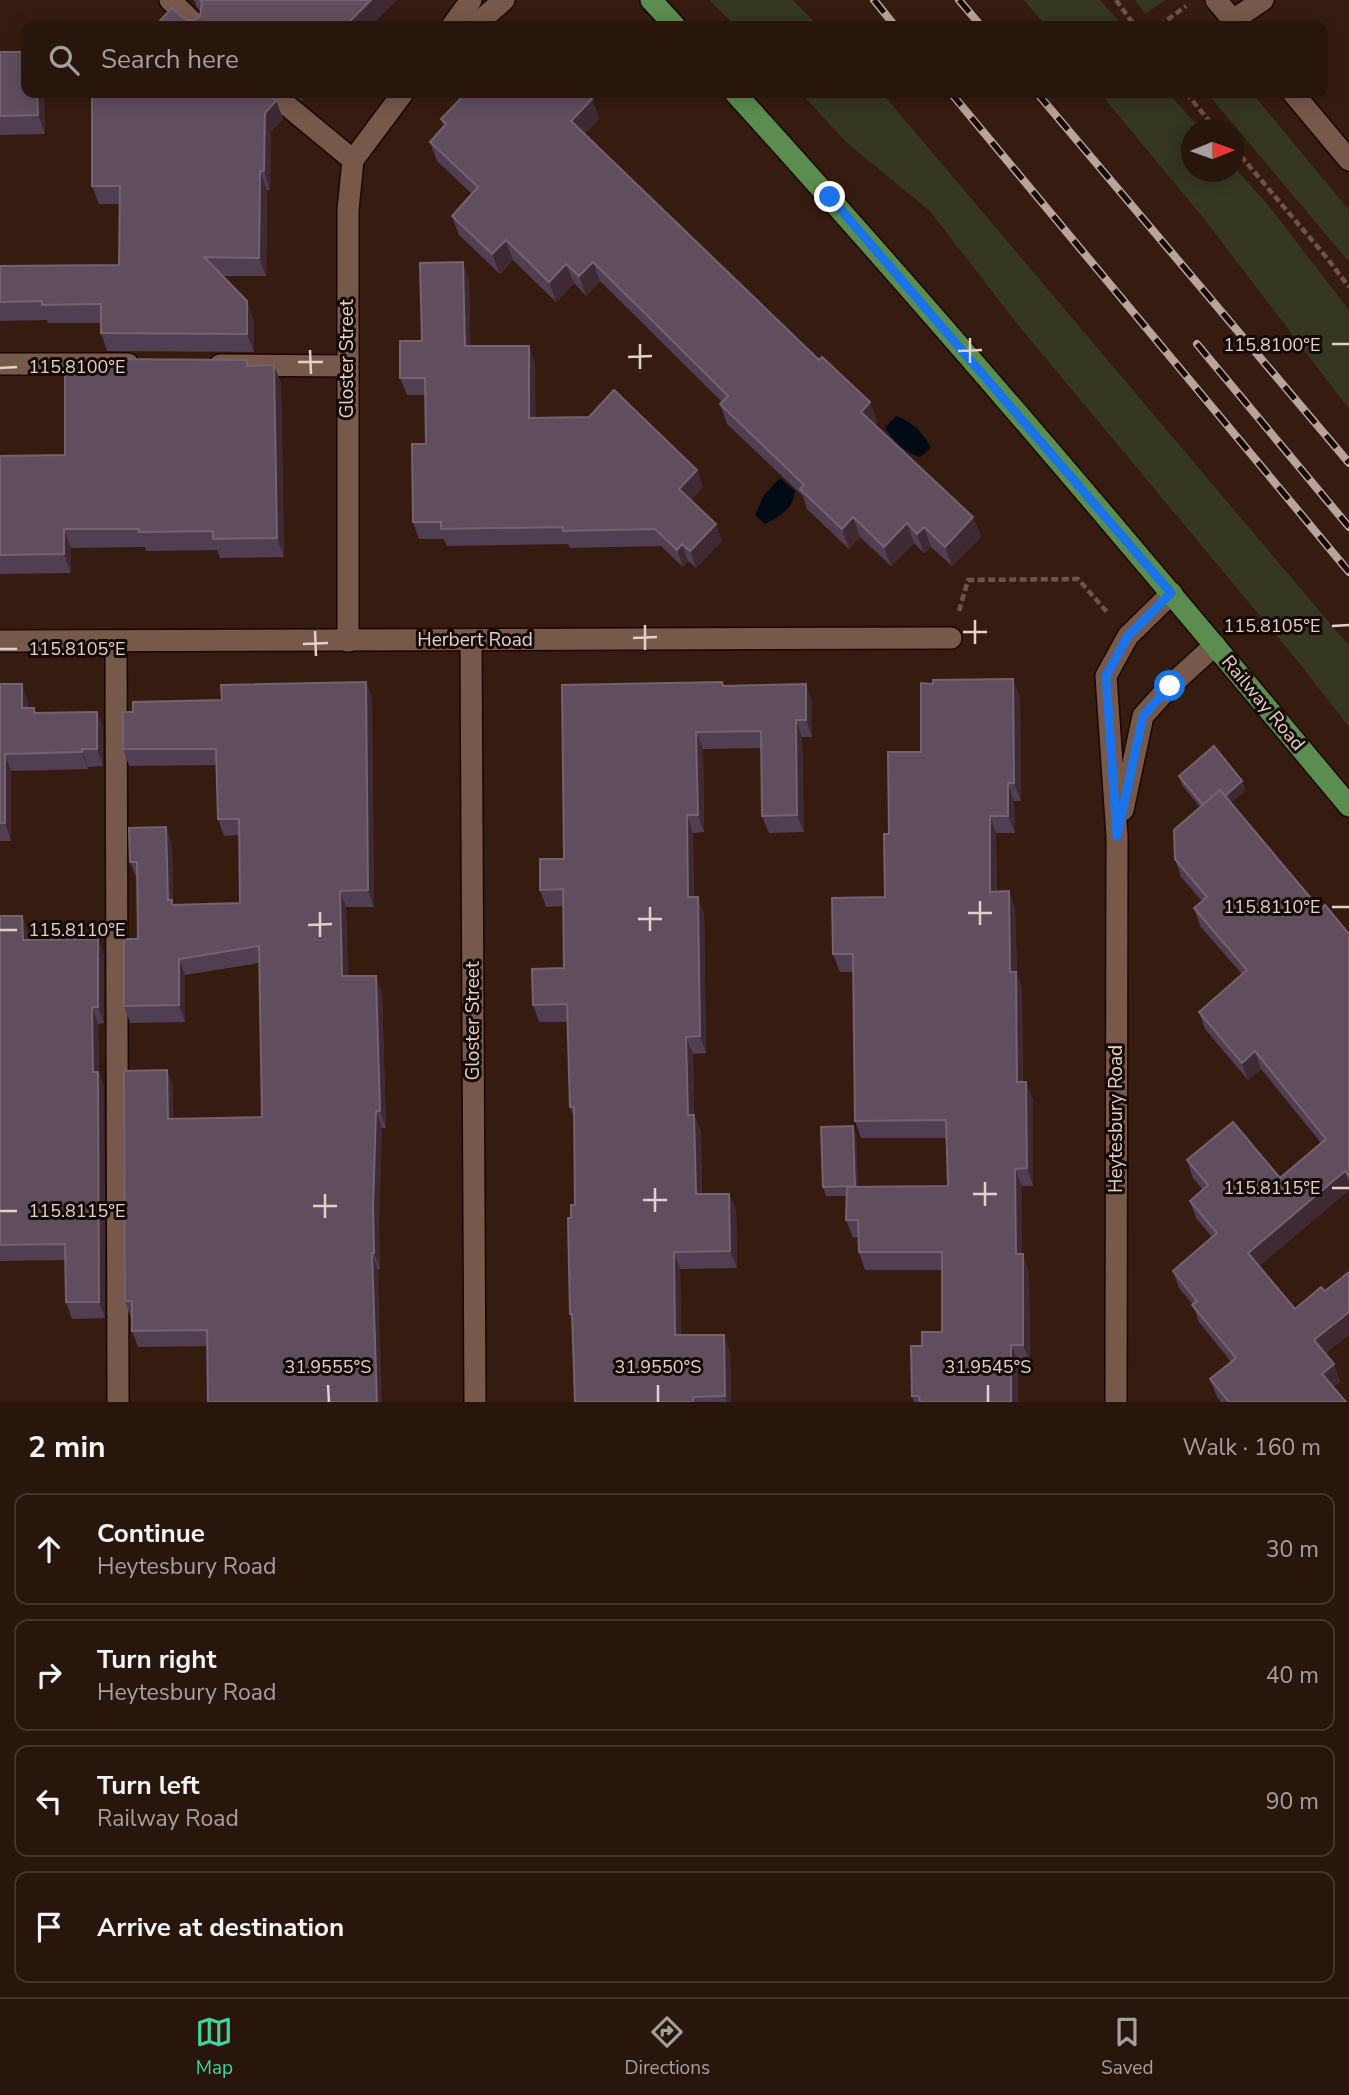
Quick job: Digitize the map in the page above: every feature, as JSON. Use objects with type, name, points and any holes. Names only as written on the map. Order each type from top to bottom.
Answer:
[{"type":"main road","points":[[651,0],[670,21]]},
{"type":"main road","name":"Railway Road","points":[[740,98],[830,197],[1171,593],[1349,806]]},
{"type":"street","points":[[170,0],[192,21]]},
{"type":"street","points":[[456,21],[471,0]]},
{"type":"street","points":[[480,21],[504,0]]},
{"type":"street","points":[[1216,0],[1233,21]]},
{"type":"street","points":[[1237,21],[1263,0]]},
{"type":"street","points":[[278,98],[353,160],[399,98]]},
{"type":"street","points":[[1297,98],[1349,160]]},
{"type":"street","name":"Gloster Street","points":[[348,641],[348,210],[353,160]]},
{"type":"street","points":[[0,364],[149,365]]},
{"type":"street","points":[[203,365],[347,366]]},
{"type":"street","name":"Heytesbury Road","points":[[1116,1402],[1117,836],[1106,676],[1128,636],[1171,593]]},
{"type":"street","name":"Herbert Road","points":[[0,641],[951,639]]},
{"type":"street","name":"Gloster Street","points":[[471,641],[475,1402]]},
{"type":"street","points":[[116,642],[118,1402]]},
{"type":"street","name":"Heytesbury Road","points":[[1117,836],[1143,716],[1170,686],[1215,645]]},
{"type":"path","points":[[1116,0],[1131,21]]},
{"type":"path","points":[[1166,21],[1194,0]]},
{"type":"path","points":[[1190,98],[1208,119]]},
{"type":"path","points":[[1244,160],[1349,287]]},
{"type":"path","points":[[968,580],[1078,579]]},
{"type":"green space","points":[[709,0],[793,0],[813,21],[731,21]]},
{"type":"green space","points":[[1024,0],[1100,0],[1119,21],[1042,21]]},
{"type":"green space","points":[[1135,0],[1165,0],[1145,14]]},
{"type":"green space","points":[[806,98],[888,100],[1349,646],[1349,727],[1296,659],[1018,325],[930,211],[846,142]]},
{"type":"green space","points":[[1104,98],[1173,98],[1192,119],[1181,119],[1181,182],[1244,182],[1244,178],[1268,205],[1349,310],[1349,409],[1205,220]]},
{"type":"green space","points":[[1211,98],[1256,98],[1349,210],[1349,262],[1244,137],[1244,119],[1229,119]]},
{"type":"shaded area","points":[[896,416],[913,425],[928,442],[931,448],[920,457],[900,446],[885,428]]},
{"type":"shaded area","points":[[780,478],[795,491],[794,497],[785,511],[765,524],[755,515],[764,495]]},
{"type":"building","points":[[200,0],[371,0],[350,21],[160,21],[172,8],[186,20],[194,20],[200,16]]},
{"type":"building","points":[[0,52],[21,52],[21,98],[37,98],[38,115],[0,116]]},
{"type":"building","points":[[92,98],[273,98],[276,101],[265,113],[264,171],[260,171],[259,258],[204,257],[247,301],[247,334],[101,333],[101,304],[42,305],[42,301],[0,302],[0,266],[119,265],[120,186],[92,186]]},
{"type":"building","points":[[461,98],[591,98],[571,121],[819,360],[822,357],[870,402],[861,412],[973,517],[945,547],[924,527],[917,534],[907,523],[884,547],[853,517],[842,529],[800,489],[804,485],[720,404],[728,396],[593,262],[579,276],[566,264],[549,282],[506,240],[492,254],[452,216],[478,187],[430,142],[446,124],[441,119]]},
{"type":"building","points":[[463,262],[465,346],[529,346],[529,418],[589,417],[614,390],[697,470],[679,489],[716,524],[690,551],[682,544],[677,550],[655,529],[441,529],[441,522],[413,522],[412,444],[426,444],[425,378],[400,378],[400,341],[422,341],[420,263]]},
{"type":"building","points":[[101,359],[247,360],[247,366],[274,365],[277,538],[213,539],[213,531],[64,529],[64,554],[0,555],[0,456],[65,455],[65,371],[101,371]]},
{"type":"building","points":[[1013,679],[1014,783],[1008,783],[1008,816],[990,816],[990,892],[1009,891],[1010,972],[1016,972],[1017,1082],[1026,1082],[1027,1168],[1015,1169],[1016,1254],[1023,1254],[1023,1345],[1011,1345],[1011,1402],[920,1402],[919,1396],[912,1396],[911,1346],[922,1346],[922,1332],[942,1332],[942,1252],[859,1252],[858,1220],[846,1220],[847,1187],[948,1186],[946,1120],[855,1121],[853,954],[833,954],[832,898],[885,897],[884,834],[889,834],[888,752],[921,752],[921,683],[933,684],[933,680]]},
{"type":"building","points":[[366,682],[368,890],[340,891],[342,976],[376,976],[380,1111],[376,1111],[372,1253],[377,1402],[208,1402],[207,1330],[132,1331],[132,1301],[125,1301],[124,1071],[167,1070],[168,1119],[262,1117],[259,946],[179,959],[179,1005],[124,1006],[124,939],[138,939],[137,862],[130,862],[129,828],[166,827],[168,900],[172,900],[172,905],[240,903],[239,819],[218,819],[216,749],[123,749],[123,712],[133,712],[133,702],[222,700],[221,685]]},
{"type":"building","points":[[722,682],[723,686],[806,684],[806,720],[796,720],[797,815],[762,816],[761,731],[696,732],[698,815],[687,815],[688,897],[698,897],[700,1036],[686,1037],[688,1115],[694,1115],[696,1194],[729,1194],[730,1251],[674,1252],[675,1335],[724,1335],[725,1396],[693,1397],[693,1402],[575,1402],[568,1218],[571,1218],[571,1205],[575,1205],[574,1107],[570,1107],[567,1004],[533,1005],[532,969],[564,968],[563,889],[540,890],[540,859],[564,859],[562,685]]},
{"type":"building","points":[[0,684],[22,684],[22,708],[34,708],[34,713],[97,712],[97,749],[82,749],[82,752],[5,754],[5,823],[0,823]]},
{"type":"building","points":[[1214,746],[1242,781],[1225,796],[1220,790],[1203,805],[1179,776]]},
{"type":"building","points":[[1220,790],[1320,909],[1325,905],[1349,934],[1349,1176],[1345,1171],[1248,1253],[1295,1309],[1321,1287],[1325,1291],[1349,1272],[1349,1312],[1314,1340],[1334,1364],[1322,1374],[1346,1402],[1229,1402],[1210,1379],[1236,1358],[1192,1305],[1197,1301],[1173,1271],[1217,1233],[1190,1201],[1208,1185],[1187,1160],[1233,1122],[1280,1178],[1326,1139],[1255,1051],[1242,1063],[1199,1012],[1247,970],[1194,908],[1207,897],[1175,859],[1174,830]]},
{"type":"building","points":[[0,916],[22,916],[23,940],[98,939],[98,1007],[92,1007],[93,1072],[98,1072],[99,1302],[66,1302],[65,1244],[0,1245]]},
{"type":"building","points":[[853,1126],[855,1186],[823,1187],[821,1127]]},
{"type":"railway","points":[[874,0],[891,21]]},
{"type":"railway","points":[[959,0],[977,21]]},
{"type":"railway","points":[[955,98],[1349,572]]},
{"type":"railway","points":[[1041,98],[1349,463]]},
{"type":"railway","points":[[1197,344],[1349,527]]},
{"type":"route","points":[[830,197],[1171,593],[1128,636],[1106,676],[1117,836],[1143,716],[1170,686]]}]
